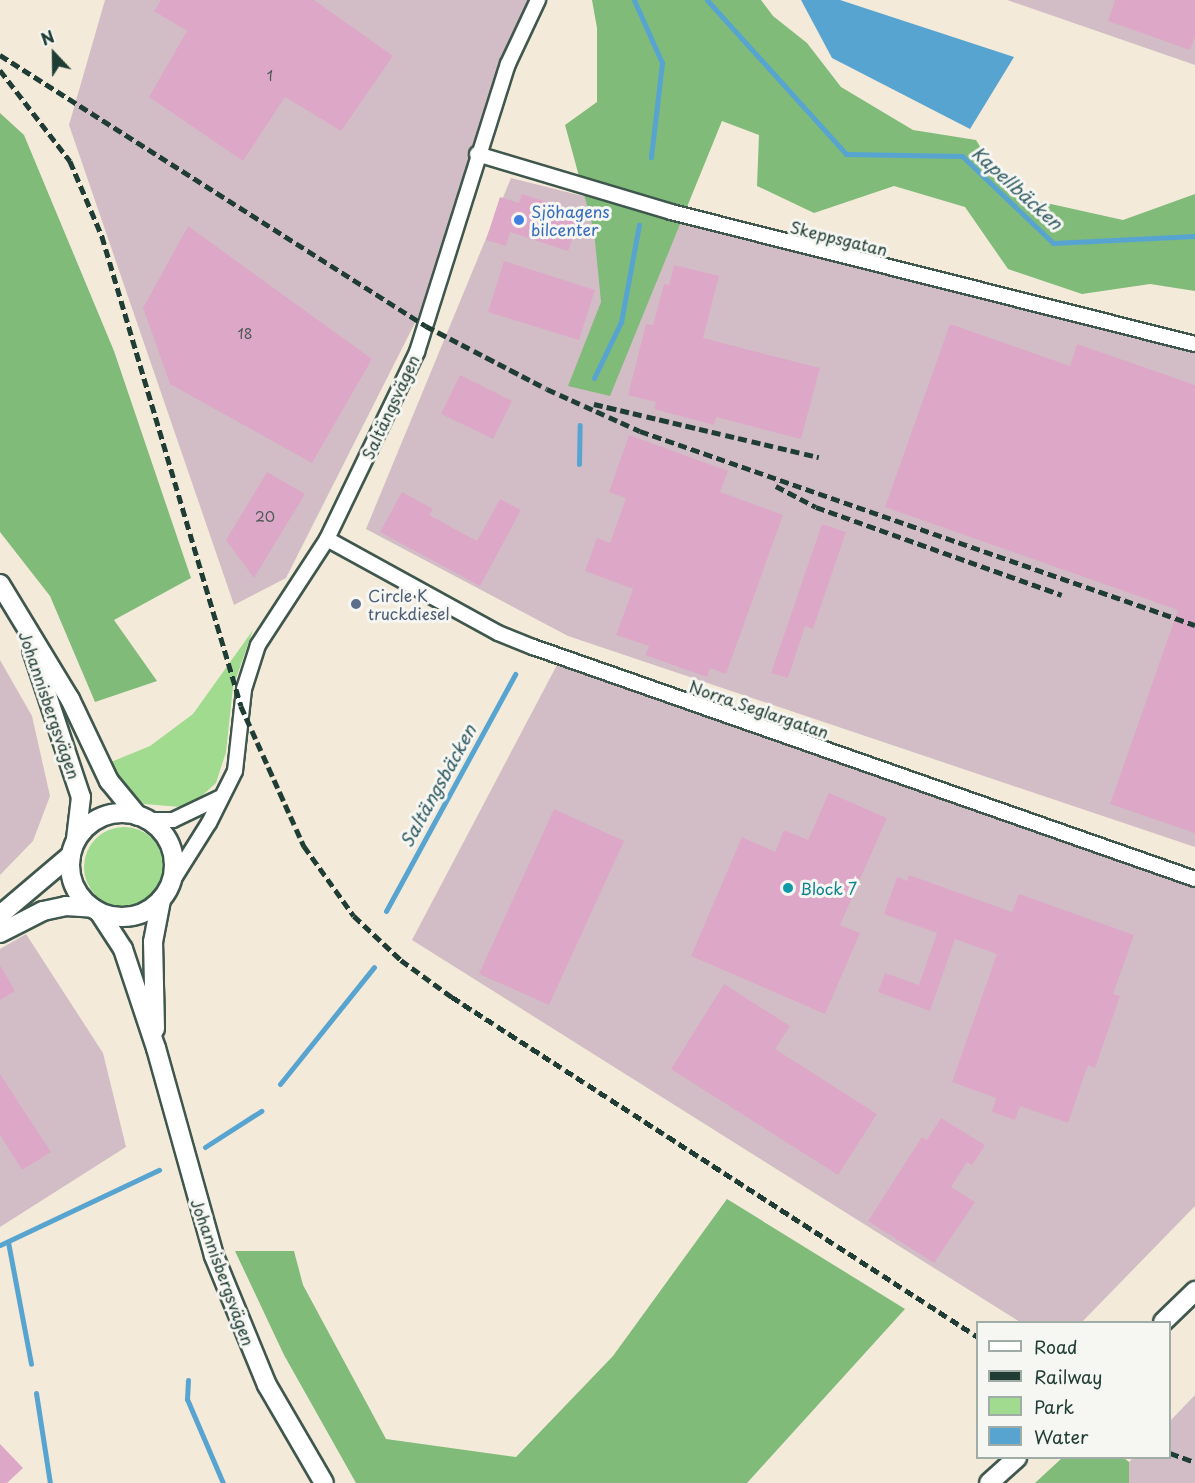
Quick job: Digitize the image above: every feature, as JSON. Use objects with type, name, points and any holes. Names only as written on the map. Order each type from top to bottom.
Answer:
[{"type":"main road","name":"Johannisbergsvägen","points":[[0,584],[13,601],[70,699],[109,781],[142,818]]},
{"type":"main road","name":"Johannisbergsvägen","points":[[13,601],[53,706],[81,797],[73,850]]},
{"type":"main road","points":[[0,915],[73,850],[82,832],[98,819],[125,814],[142,818],[163,834],[171,849],[174,867],[165,894],[147,911],[129,916],[66,906],[43,911],[0,933]]},
{"type":"main road","points":[[73,850],[72,881],[96,910]]},
{"type":"main road","name":"Johannisbergsvägen","points":[[156,1048],[153,942],[165,894]]},
{"type":"main road","name":"Johannisbergsvägen","points":[[96,910],[123,949],[156,1048],[213,1256],[267,1384],[324,1483]]},
{"type":"main road","points":[[1165,1321],[1195,1292]]},
{"type":"main road","points":[[989,1483],[1016,1459]]},
{"type":"street","name":"Saltängsvägen","points":[[165,894],[209,823],[219,798],[235,771],[244,689],[258,645],[327,539],[417,352],[477,154],[508,64],[538,0]]},
{"type":"street","name":"Skeppsgatan","points":[[477,154],[671,212],[1195,344]]},
{"type":"street","name":"Norra Seglargatan","points":[[327,539],[498,633],[533,647],[1195,879]]},
{"type":"street","points":[[142,818],[173,819],[219,798]]},
{"type":"shaded area","points":[[105,0],[530,0],[424,305],[286,578],[234,605],[69,125]]},
{"type":"shaded area","points":[[1007,0],[1195,0],[1195,65]]},
{"type":"shaded area","points":[[511,178],[1195,350],[1195,847],[568,636],[366,529]]},
{"type":"shaded area","points":[[0,660],[32,716],[50,796],[33,841],[0,875]]},
{"type":"shaded area","points":[[558,663],[1195,886],[1195,1206],[1083,1321],[1018,1321],[412,940]]},
{"type":"shaded area","points":[[26,934],[103,1053],[126,1147],[0,1227],[0,949]]},
{"type":"shaded area","points":[[1195,1395],[1195,1483],[1126,1483],[1129,1462],[1132,1459],[1171,1459],[1171,1420]]},
{"type":"green space","points":[[592,0],[761,0],[773,16],[807,43],[841,87],[913,130],[976,140],[1010,195],[1123,220],[1195,194],[1195,291],[1150,284],[1082,294],[1008,269],[965,207],[894,186],[814,213],[757,186],[759,135],[722,121],[610,396],[568,386],[601,302],[594,231],[565,125],[597,102],[597,28]]},
{"type":"green space","points":[[0,113],[24,135],[114,351],[191,578],[114,620],[157,681],[95,702],[50,596],[0,532]]},
{"type":"green space","points":[[253,630],[233,687],[226,752],[216,783],[195,802],[181,807],[144,804],[117,779],[111,762],[150,746],[193,714]]},
{"type":"green space","points":[[124,827],[139,830],[152,839],[161,852],[164,867],[161,882],[152,895],[139,904],[124,907],[109,904],[96,895],[87,882],[84,867],[87,852],[96,839],[109,830]]},
{"type":"green space","points":[[727,1199],[905,1309],[747,1483],[356,1483],[284,1355],[235,1251],[294,1251],[303,1285],[386,1439],[516,1457],[613,1356]]},
{"type":"green space","points":[[1061,1459],[1125,1459],[1129,1462],[1129,1483],[1035,1483]]},
{"type":"water","points":[[801,0],[840,0],[1014,57],[970,129],[832,58]]},
{"type":"building","points":[[161,0],[314,0],[393,56],[341,131],[285,97],[243,161],[149,97],[187,31],[154,11]]},
{"type":"building","points":[[1115,0],[1195,0],[1195,36],[1190,50],[1108,21]]},
{"type":"building","points":[[522,194],[581,213],[568,251],[510,232],[506,246],[486,240],[500,197],[519,203]]},
{"type":"building","points":[[188,226],[372,359],[312,463],[170,384],[143,308]]},
{"type":"building","points":[[504,261],[595,290],[579,340],[488,312]]},
{"type":"building","points":[[674,265],[719,276],[703,338],[820,368],[801,439],[716,417],[714,425],[654,409],[656,402],[628,395],[646,324],[653,325],[664,284],[669,285]]},
{"type":"building","points":[[950,324],[1070,366],[1077,344],[1195,385],[1195,833],[1110,804],[1178,610],[885,507]]},
{"type":"building","points":[[460,375],[512,401],[493,439],[441,414]]},
{"type":"building","points":[[629,435],[728,471],[720,492],[783,515],[726,674],[710,668],[707,677],[645,655],[649,646],[616,635],[633,589],[585,571],[597,538],[610,543],[626,498],[609,492]]},
{"type":"building","points":[[267,472],[305,494],[254,578],[226,540]]},
{"type":"building","points":[[402,492],[433,509],[429,515],[477,541],[500,499],[521,510],[480,586],[380,532]]},
{"type":"building","points":[[822,524],[846,532],[813,629],[805,626],[788,678],[771,673]]},
{"type":"building","name":"Block 7","points":[[829,793],[887,818],[840,925],[860,933],[825,1014],[691,956],[742,837],[775,852],[784,830],[808,840]]},
{"type":"building","points":[[554,809],[624,841],[549,1005],[479,974]]},
{"type":"building","points":[[909,875],[1012,912],[1019,894],[1134,935],[1113,994],[1120,996],[1095,1068],[1088,1065],[1068,1123],[1020,1106],[1015,1120],[992,1112],[996,1098],[952,1082],[997,954],[955,939],[930,1011],[878,992],[885,973],[919,985],[937,933],[884,914],[897,877],[907,881]]},
{"type":"building","points":[[0,965],[15,991],[0,1000]]},
{"type":"building","points":[[724,984],[790,1026],[775,1049],[877,1114],[838,1175],[671,1069]]},
{"type":"building","points":[[0,1074],[51,1152],[22,1170],[0,1135]]},
{"type":"building","points":[[941,1118],[985,1145],[972,1165],[967,1162],[951,1187],[975,1202],[934,1263],[868,1221],[922,1137],[927,1140]]},
{"type":"building","points":[[0,1444],[23,1468],[7,1483],[0,1483]]},
{"type":"waterway","name":"Kapellbäcken","points":[[634,0],[662,63],[651,157]]},
{"type":"waterway","name":"Kapellbäcken","points":[[707,0],[846,154],[962,156],[1053,243],[1195,236]]},
{"type":"waterway","name":"Saltängsbäcken","points":[[594,378],[621,322],[639,225]]},
{"type":"waterway","name":"Saltängsbäcken","points":[[579,464],[580,425]]},
{"type":"waterway","name":"Saltängsbäcken","points":[[386,911],[515,674]]},
{"type":"waterway","name":"Saltängsbäcken","points":[[280,1084],[374,967]]},
{"type":"waterway","name":"Saltängsbäcken","points":[[205,1147],[261,1111]]},
{"type":"waterway","name":"Saltängsbäcken","points":[[0,1245],[159,1170]]},
{"type":"waterway","name":"Saltängsbäcken","points":[[8,1242],[31,1364]]},
{"type":"waterway","points":[[188,1380],[187,1399],[223,1483]]},
{"type":"waterway","name":"Saltängsbäcken","points":[[36,1393],[50,1483]]},
{"type":"railway","points":[[0,55],[426,326],[547,389],[640,431],[1195,625]]},
{"type":"railway","points":[[0,70],[70,161],[102,236],[241,706],[304,846],[354,916],[401,960],[452,997],[976,1336]]},
{"type":"railway","points":[[594,404],[819,457]]},
{"type":"railway","points":[[776,486],[816,507],[1062,595]]},
{"type":"railway","points":[[1171,1453],[1195,1462]]},
{"type":"place","name":"Sjöhagens bilcenter","points":[[519,220]]},
{"type":"place","name":"Circle K truckdiesel","points":[[356,604]]},
{"type":"place","name":"Block 7","points":[[788,888]]}]
